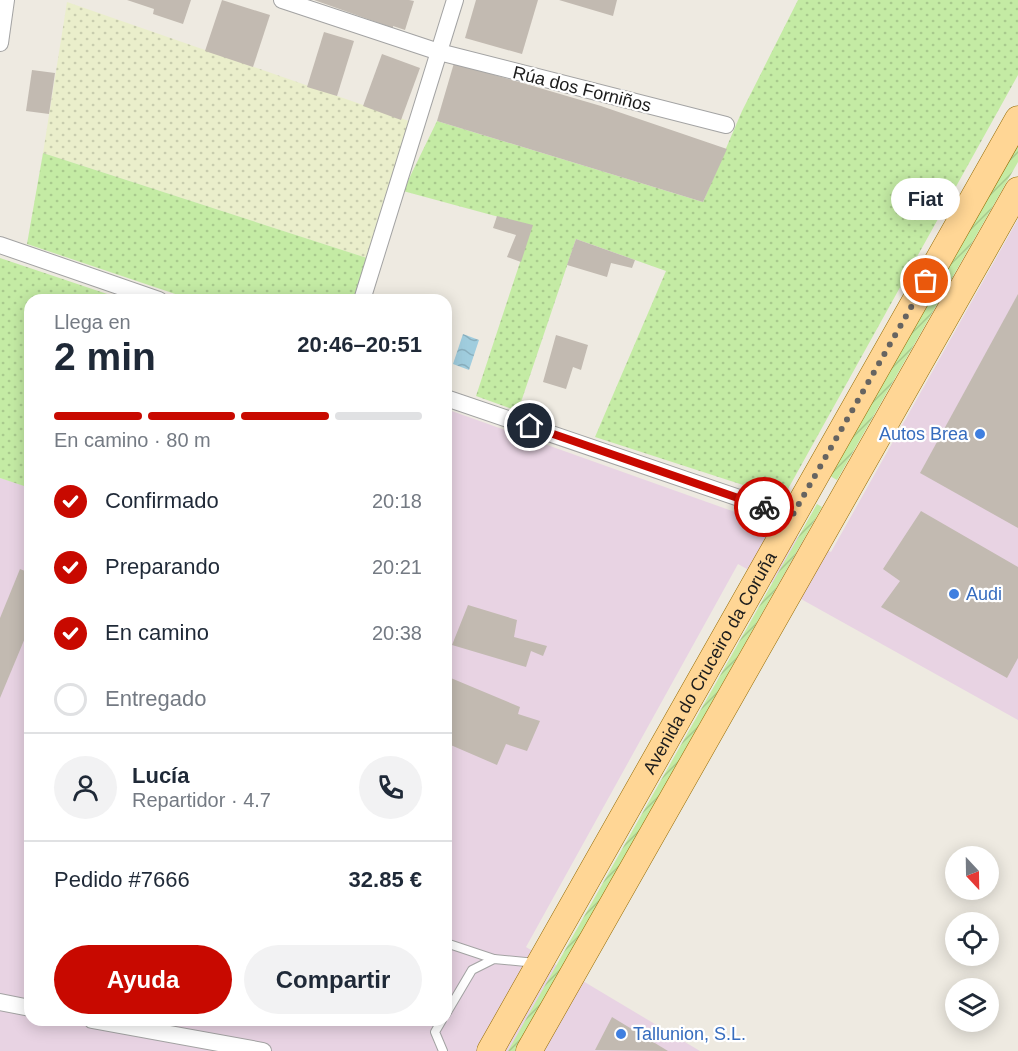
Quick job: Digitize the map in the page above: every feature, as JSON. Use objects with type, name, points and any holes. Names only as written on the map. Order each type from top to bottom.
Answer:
[{"type":"main road","name":"Avenida do Cruceiro da Coruña","points":[[490,1051],[1018,119]]},
{"type":"main road","name":"Avenida do Cruceiro da Coruña","points":[[529,1051],[1018,190]]},
{"type":"street","points":[[0,43],[6,0]]},
{"type":"street","name":"Rúa dos Forniños","points":[[282,0],[438,52],[726,126]]},
{"type":"street","points":[[364,294],[455,0]]},
{"type":"street","points":[[0,245],[142,294]]},
{"type":"street","points":[[452,400],[792,516]]},
{"type":"street","points":[[0,1002],[24,1007]]},
{"type":"street","points":[[125,1026],[263,1051]]},
{"type":"lane","points":[[452,946],[494,959],[540,963]]},
{"type":"lane","points":[[452,1004],[472,970],[494,959]]},
{"type":"lane","points":[[438,1026],[435,1032],[443,1051]]},
{"type":"shaded area","points":[[1018,219],[1018,720],[738,564],[526,947],[700,1051],[0,1051],[0,478],[24,485],[24,1026],[452,1026],[452,411],[763,522],[831,552]]},
{"type":"green space","points":[[798,0],[1018,0],[1018,75],[783,498],[595,437],[666,271],[576,239],[518,411],[476,396],[532,226],[403,191],[437,121],[703,202],[742,111]]},
{"type":"green space","points":[[67,2],[409,121],[367,258],[43,153]]},
{"type":"green space","points":[[1018,145],[1018,162],[837,480],[830,476]]},
{"type":"green space","points":[[43,153],[367,258],[357,294],[175,294],[27,244]]},
{"type":"green space","points":[[0,258],[107,294],[24,294],[24,486],[0,478]]},
{"type":"green space","points":[[817,504],[822,507],[515,1051],[508,1051]]},
{"type":"water","points":[[463,334],[479,340],[469,370],[453,364]]},
{"type":"building","points":[[127,0],[191,0],[183,24],[153,14],[154,9]]},
{"type":"building","points":[[222,0],[270,15],[253,67],[205,51]]},
{"type":"building","points":[[314,0],[414,1],[405,30],[393,26],[393,28]]},
{"type":"building","points":[[476,0],[538,0],[522,54],[465,38]]},
{"type":"building","points":[[559,0],[617,0],[613,16]]},
{"type":"building","points":[[324,32],[354,41],[337,96],[307,87]]},
{"type":"building","points":[[382,54],[420,68],[401,120],[363,106]]},
{"type":"building","points":[[454,63],[601,106],[727,149],[703,202],[437,121]]},
{"type":"building","points":[[32,70],[55,73],[49,114],[26,111]]},
{"type":"building","points":[[497,216],[533,225],[521,262],[507,257],[516,235],[493,228]]},
{"type":"building","points":[[576,239],[635,260],[632,268],[611,263],[607,277],[567,265]]},
{"type":"building","name":"Autos Brea","points":[[1018,294],[1018,528],[920,473]]},
{"type":"building","points":[[556,335],[588,345],[581,370],[573,367],[566,389],[543,382]]},
{"type":"building","name":"Audi","points":[[921,511],[1018,567],[1018,658],[1007,678],[881,607],[900,581],[883,569]]},
{"type":"building","points":[[20,569],[24,571],[24,640],[0,698],[0,618]]},
{"type":"building","points":[[468,605],[517,620],[514,637],[547,646],[543,656],[531,651],[526,667],[452,645]]},
{"type":"building","points":[[452,679],[520,707],[518,714],[540,721],[527,751],[506,744],[497,765],[452,746]]},
{"type":"building","name":"Tallunion, S.L.","points":[[612,1017],[668,1051],[595,1050]]},
{"type":"way so far","points":[[764,507],[792,516],[926,281]]},
{"type":"place","name":"Fiat","points":[[926,281]]},
{"type":"place","name":"Autos Brea","points":[[980,434]]},
{"type":"place","name":"Audi","points":[[954,594]]},
{"type":"place","name":"Tallunion, S.L.","points":[[621,1034]]},
{"type":"route","points":[[530,426],[764,507]]}]
